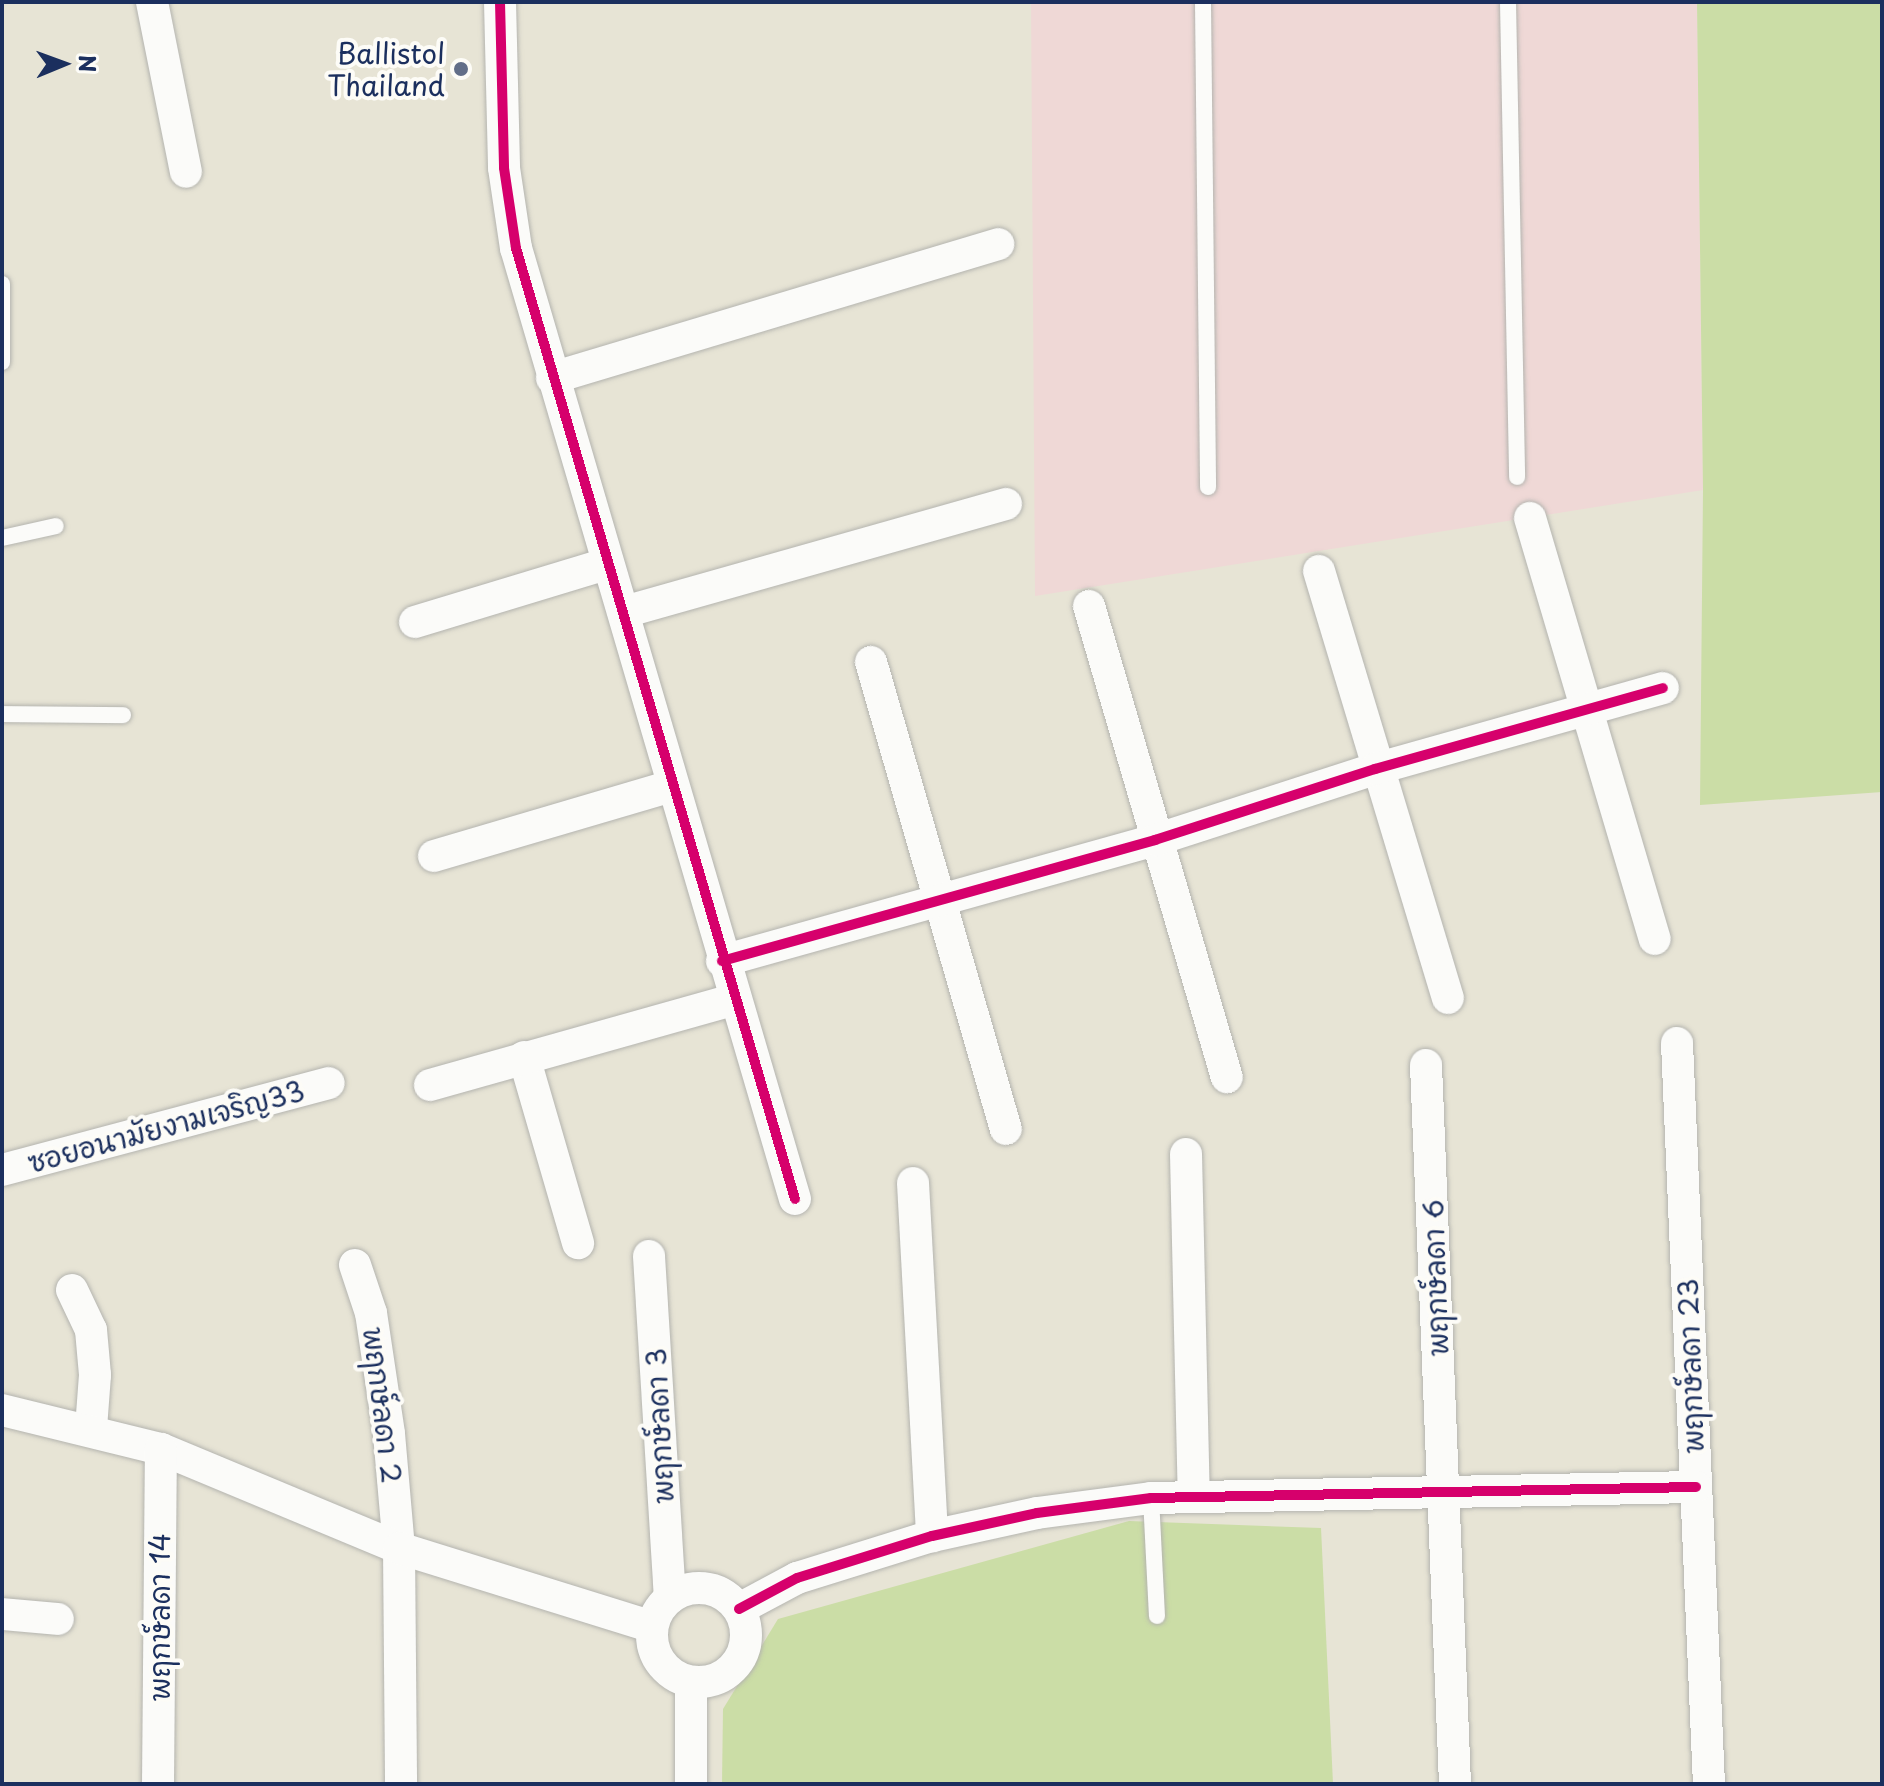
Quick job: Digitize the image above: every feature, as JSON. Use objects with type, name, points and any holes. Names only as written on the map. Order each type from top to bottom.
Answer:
[{"type":"street","points":[[152,2],[186,172]]},
{"type":"street","points":[[500,2],[510,221],[606,564],[624,612],[722,961],[795,1199]]},
{"type":"street","points":[[552,378],[998,244]]},
{"type":"street","points":[[624,612],[1006,504]]},
{"type":"street","points":[[1530,518],[1585,713],[1655,939]]},
{"type":"street","points":[[415,622],[606,564]]},
{"type":"street","points":[[1319,571],[1375,769],[1448,998]]},
{"type":"street","points":[[1089,606],[1155,840],[1227,1077]]},
{"type":"street","points":[[871,662],[936,898],[1006,1129]]},
{"type":"street","points":[[722,961],[936,898],[1155,840],[1375,769],[1585,713],[1663,688]]},
{"type":"street","points":[[434,856],[672,786]]},
{"type":"street","points":[[430,1085],[735,999]]},
{"type":"street","name":"พฤกษ์ลดา 23","points":[[1677,1043],[1709,1784]]},
{"type":"street","points":[[524,1057],[578,1243]]},
{"type":"street","name":"พฤกษ์ลดา 6","points":[[1426,1065],[1455,1784]]},
{"type":"street","name":"ซอยอนามัยงามเจริญ33","points":[[2,1170],[329,1083]]},
{"type":"street","points":[[1186,1154],[1194,1494]]},
{"type":"street","points":[[913,1183],[932,1536]]},
{"type":"street","name":"พฤกษ์ลดา 3","points":[[649,1256],[670,1597]]},
{"type":"street","name":"พฤกษ์ลดา 2","points":[[355,1265],[375,1339],[399,1548],[401,1784]]},
{"type":"street","points":[[72,1290],[91,1330],[95,1375],[91,1428]]},
{"type":"street","points":[[2,1410],[91,1428],[161,1449],[399,1548],[652,1627]]},
{"type":"street","name":"พฤกษ์ลดา 14","points":[[158,1784],[161,1449]]},
{"type":"street","points":[[739,1609],[797,1578],[932,1536],[1037,1513],[1151,1498],[1194,1494],[1696,1487]]},
{"type":"street","points":[[700,1586],[729,1597],[739,1609],[745,1624],[743,1655],[722,1677],[691,1682],[676,1677],[656,1656],[652,1627],[670,1597],[700,1586]]},
{"type":"street","points":[[2,1614],[58,1619]]},
{"type":"street","points":[[691,1682],[691,1784]]},
{"type":"lane","points":[[1203,2],[1208,487]]},
{"type":"lane","points":[[1508,2],[1517,477]]},
{"type":"lane","points":[[2,284],[2,362]]},
{"type":"lane","points":[[2,538],[56,526]]},
{"type":"lane","points":[[2,714],[123,715]]},
{"type":"lane","points":[[1151,1498],[1157,1616]]},
{"type":"shaded area","points":[[1031,2],[1697,2],[1703,490],[1035,596]]},
{"type":"green space","points":[[1697,2],[1882,2],[1882,792],[1700,805],[1703,490]]},
{"type":"green space","points":[[1129,1521],[1321,1528],[1333,1784],[722,1784],[723,1709],[778,1619]]},
{"type":"cycle path","points":[[500,2],[504,168],[516,248],[795,1199]]},
{"type":"cycle path","points":[[722,961],[1155,840],[1375,769],[1663,688]]},
{"type":"cycle path","points":[[739,1609],[797,1578],[932,1536],[1037,1513],[1151,1498],[1696,1487]]},
{"type":"place","name":"Ballistol Thailand","points":[[461,69]]}]
